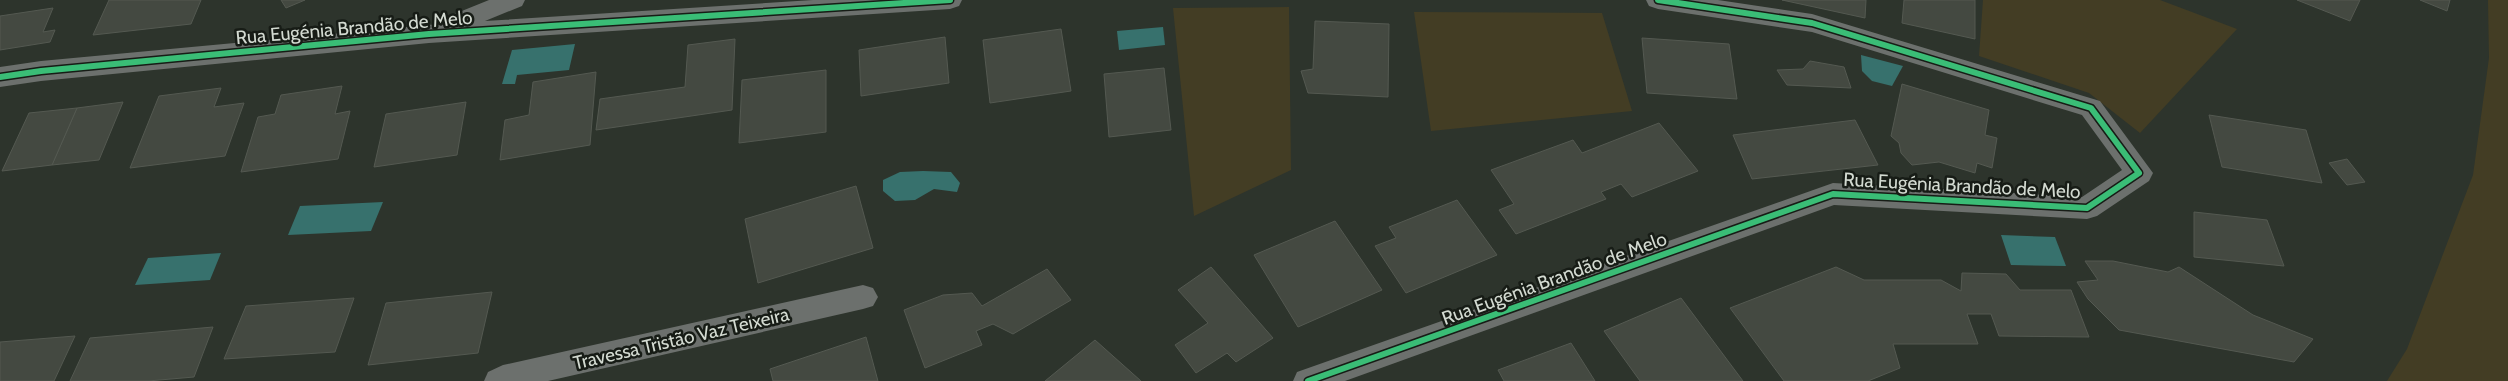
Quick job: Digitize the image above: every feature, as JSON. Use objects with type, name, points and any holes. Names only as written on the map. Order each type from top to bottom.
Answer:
[{"type":"street","points":[[429,34],[513,0]]},
{"type":"street","name":"Rua Eugénia Brandão de Melo","points":[[0,77],[41,71],[429,34],[950,0]]},
{"type":"street","name":"Rua Eugénia Brandão de Melo","points":[[1308,381],[1833,194],[2087,208],[2139,173],[2091,108],[1812,23],[1658,0]]},
{"type":"street","name":"Travessa Tristão Vaz Teixeira","points":[[494,380],[863,296]]},
{"type":"shaded area","points":[[1983,0],[2160,0],[2237,29],[2140,133],[2089,93],[1979,56]]},
{"type":"shaded area","points":[[2488,0],[2508,0],[2508,381],[2387,381],[2407,349],[2473,175],[2489,58]]},
{"type":"shaded area","points":[[1289,7],[1291,170],[1194,216],[1173,8]]},
{"type":"shaded area","points":[[1414,12],[1602,13],[1632,111],[1431,131]]},
{"type":"water","points":[[1163,27],[1165,45],[1119,50],[1117,31]]},
{"type":"water","points":[[575,44],[569,70],[517,75],[515,84],[502,84],[512,50]]},
{"type":"water","points":[[1861,55],[1903,66],[1892,86],[1872,81],[1862,71]]},
{"type":"water","points":[[900,172],[951,172],[960,183],[957,192],[934,189],[915,200],[895,201],[883,191],[883,180]]},
{"type":"water","points":[[383,202],[371,231],[288,235],[300,206]]},
{"type":"water","points":[[2001,235],[2055,237],[2066,266],[2011,265]]},
{"type":"water","points":[[221,253],[210,280],[135,285],[148,258]]},
{"type":"building","points":[[109,0],[201,0],[191,24],[93,35]]},
{"type":"building","points":[[281,0],[305,0],[286,8]]},
{"type":"building","points":[[1782,0],[1866,0],[1865,18]]},
{"type":"building","points":[[1904,0],[1975,0],[1975,39],[1902,23]]},
{"type":"building","points":[[2297,0],[2360,0],[2350,21]]},
{"type":"building","points":[[2420,0],[2450,0],[2447,11]]},
{"type":"building","points":[[53,8],[43,32],[55,30],[50,42],[0,50],[0,16]]},
{"type":"building","points":[[1315,21],[1389,24],[1388,97],[1308,93],[1301,71],[1313,69]]},
{"type":"building","points":[[1061,29],[1071,91],[990,103],[983,40]]},
{"type":"building","points":[[945,37],[949,83],[861,96],[859,50]]},
{"type":"building","points":[[1642,38],[1729,44],[1737,99],[1647,93]]},
{"type":"building","points":[[735,39],[732,110],[596,130],[600,99],[685,87],[688,45]]},
{"type":"building","points":[[1810,61],[1844,67],[1851,88],[1787,85],[1777,70],[1803,69]]},
{"type":"building","points":[[1164,68],[1171,130],[1109,137],[1104,74]]},
{"type":"building","points":[[826,70],[826,132],[739,143],[742,80]]},
{"type":"building","points":[[596,72],[590,145],[500,160],[505,120],[529,115],[533,82]]},
{"type":"building","points":[[1902,84],[1989,110],[1985,135],[1997,138],[1992,168],[1977,163],[1975,173],[1939,162],[1912,165],[1901,153],[1899,143],[1891,136]]},
{"type":"building","points":[[342,86],[335,114],[350,111],[338,159],[241,172],[258,117],[275,114],[281,95]]},
{"type":"building","points":[[221,88],[214,107],[244,103],[225,156],[130,168],[159,96]]},
{"type":"building","points":[[123,102],[99,160],[52,165],[77,108]]},
{"type":"building","points":[[466,102],[457,155],[374,167],[386,114]]},
{"type":"building","points":[[77,108],[52,165],[2,171],[29,113]]},
{"type":"building","points":[[2209,115],[2306,130],[2322,183],[2222,167]]},
{"type":"building","points":[[1855,120],[1878,165],[1752,179],[1733,135]]},
{"type":"building","points":[[1659,123],[1698,171],[1632,197],[1621,184],[1601,192],[1606,199],[1516,234],[1499,210],[1514,204],[1491,170],[1573,140],[1582,153]]},
{"type":"building","points":[[2347,159],[2365,182],[2347,185],[2329,163]]},
{"type":"building","points":[[856,186],[873,248],[758,283],[745,219]]},
{"type":"building","points":[[1457,200],[1497,255],[1406,293],[1375,246],[1396,238],[1389,227]]},
{"type":"building","points":[[2194,212],[2267,220],[2284,266],[2194,257]]},
{"type":"building","points":[[1335,221],[1382,290],[1298,327],[1254,255]]},
{"type":"building","points":[[2085,261],[2113,261],[2168,272],[2179,267],[2253,315],[2313,339],[2294,362],[2119,330],[2088,299],[2077,282],[2098,280]]},
{"type":"building","points":[[1211,267],[1273,338],[1236,362],[1227,353],[1196,373],[1175,345],[1208,323],[1178,290]]},
{"type":"building","points":[[1836,267],[1864,280],[1941,280],[1961,291],[1962,273],[2006,274],[2020,290],[2071,290],[2089,337],[1999,336],[1991,314],[1967,314],[1978,344],[1893,344],[1900,368],[1868,381],[1784,381],[1730,308]]},
{"type":"building","points":[[1047,269],[1071,300],[1013,334],[993,324],[976,331],[982,345],[925,368],[904,310],[943,295],[972,293],[982,306]]},
{"type":"building","points":[[492,292],[478,353],[368,365],[386,303]]},
{"type":"building","points":[[354,298],[335,352],[224,359],[246,306]]},
{"type":"building","points":[[1681,298],[1743,381],[1640,381],[1604,331]]},
{"type":"building","points":[[213,327],[194,377],[148,381],[70,381],[90,338]]},
{"type":"building","points":[[75,336],[54,381],[0,381],[0,342]]},
{"type":"building","points":[[866,337],[878,381],[773,381],[770,369]]},
{"type":"building","points":[[1095,340],[1141,381],[1045,381]]},
{"type":"building","points":[[1571,343],[1595,381],[1504,381],[1498,370]]},
{"type":"cycle path","points":[[0,77],[41,71],[429,34],[950,0]]},
{"type":"cycle path","points":[[1308,381],[1833,194],[2087,208],[2139,173],[2091,108],[1812,23],[1658,0]]}]
